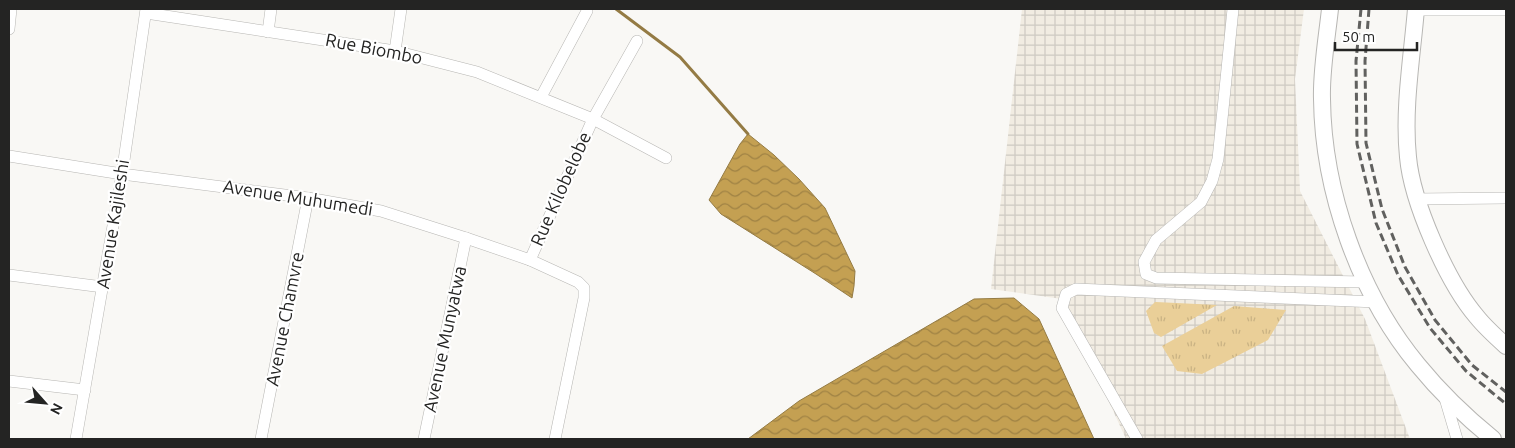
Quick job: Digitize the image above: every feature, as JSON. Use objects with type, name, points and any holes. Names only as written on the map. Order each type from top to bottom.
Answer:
[{"type":"main road","points":[[1330,9],[1322,99],[1327,162],[1340,217],[1365,282],[1392,331],[1443,394],[1493,439]]},
{"type":"main road","points":[[1416,9],[1408,96],[1408,158],[1416,199],[1446,271],[1476,316],[1506,346]]},
{"type":"street","points":[[9,29],[11,9]]},
{"type":"street","points":[[268,32],[271,9]]},
{"type":"street","points":[[395,50],[401,9]]},
{"type":"street","points":[[1233,9],[1218,159],[1212,182],[1201,202],[1156,240],[1144,262],[1146,274],[1156,278],[1365,282]]},
{"type":"street","points":[[1416,9],[1506,10]]},
{"type":"street","name":"Rue Biombo","points":[[146,11],[268,32],[395,50],[476,72],[593,118],[666,158]]},
{"type":"street","name":"Avenue Kajileshi","points":[[76,439],[122,174],[146,11]]},
{"type":"street","points":[[541,97],[587,11]]},
{"type":"street","name":"Rue Kilobelobe","points":[[530,260],[593,118],[637,40]]},
{"type":"street","name":"Avenue Muhumedi","points":[[9,156],[122,174],[308,198],[381,211],[530,260],[578,282],[584,288],[584,298],[555,439]]},
{"type":"street","name":"Avenue Chamvre","points":[[261,439],[308,198]]},
{"type":"street","points":[[1416,199],[1506,198]]},
{"type":"street","name":"Avenue Munyatwa","points":[[424,439],[466,238]]},
{"type":"street","points":[[9,275],[103,287]]},
{"type":"street","points":[[1137,439],[1062,308],[1066,294],[1076,289],[1376,302]]},
{"type":"street","points":[[9,381],[85,390]]},
{"type":"street","points":[[1443,394],[1457,439]]},
{"type":"shaded area","points":[[1022,9],[1304,9],[1295,79],[1300,191],[1365,319],[1410,439],[1126,439],[1062,299],[991,289]]},
{"type":"green space","points":[[1155,302],[1217,305],[1161,337],[1154,333],[1146,311]]},
{"type":"green space","points":[[1234,306],[1286,310],[1268,340],[1202,374],[1177,371],[1162,346]]},
{"type":"water","points":[[748,134],[799,179],[825,208],[855,271],[852,298],[721,214],[709,200],[740,144]]},
{"type":"water","points":[[1014,298],[1039,319],[1094,439],[748,439],[799,401],[974,299]]},
{"type":"waterway","points":[[616,9],[680,57],[748,134]]},
{"type":"railway","points":[[1361,9],[1356,61],[1357,144],[1376,223],[1398,275],[1430,328],[1466,371],[1506,404]]},
{"type":"railway","points":[[1369,9],[1365,61],[1366,143],[1382,209],[1405,267],[1435,320],[1472,365],[1506,392]]}]
